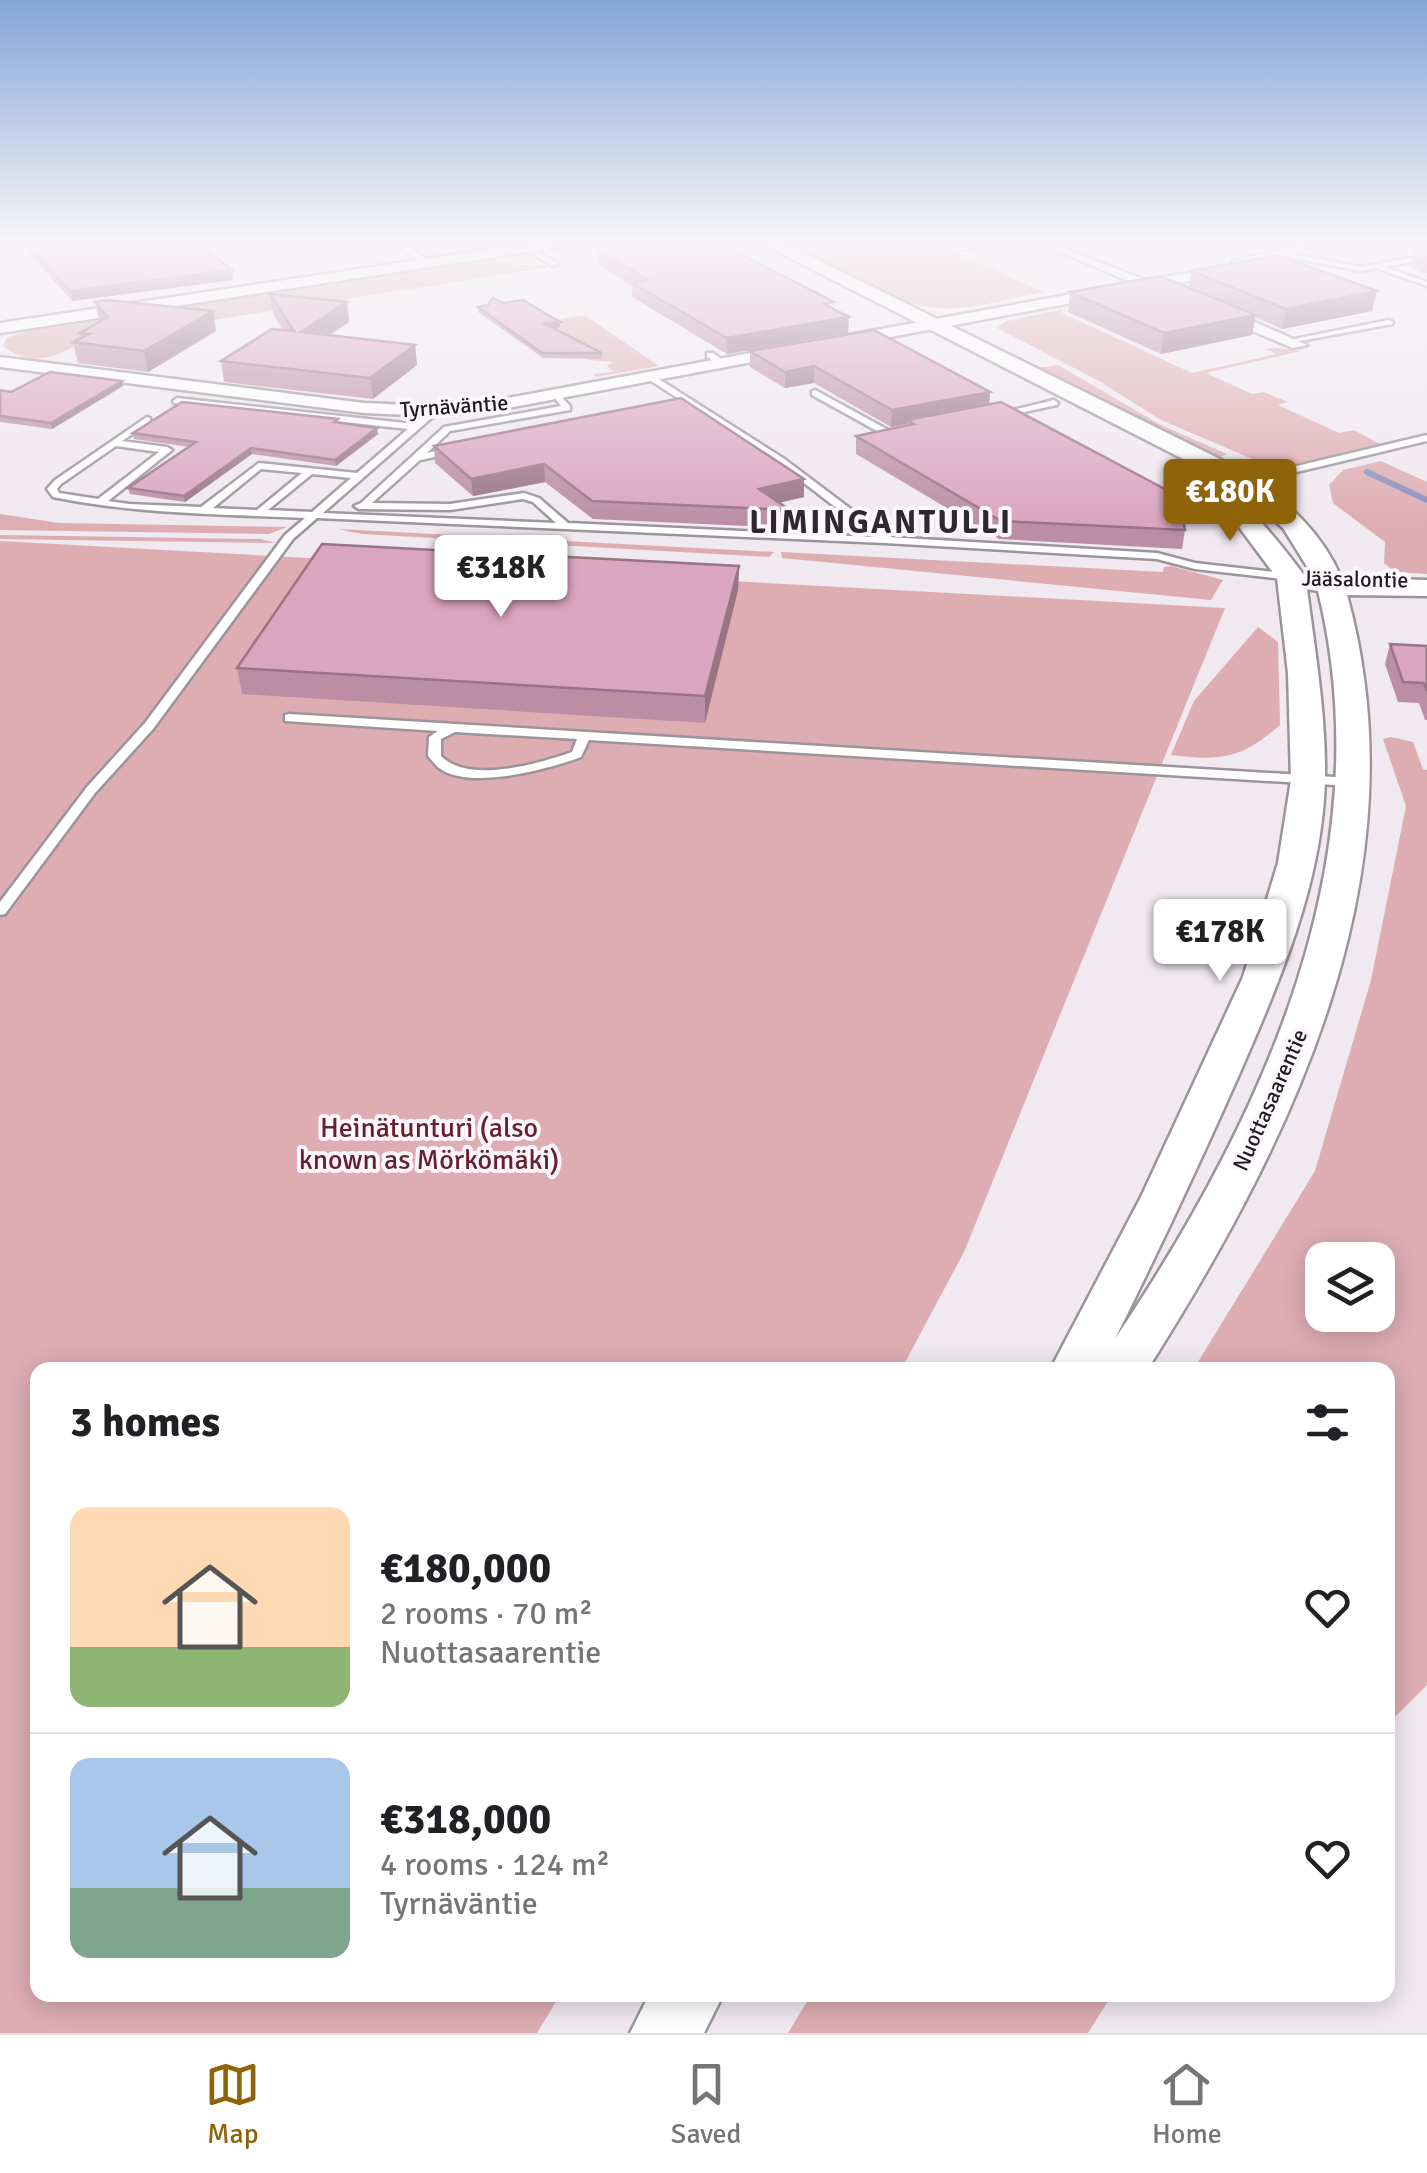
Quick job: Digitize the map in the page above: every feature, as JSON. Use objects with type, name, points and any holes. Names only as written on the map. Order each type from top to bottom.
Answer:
[{"type":"main road","name":"Nuottasaarentie","points":[[939,335],[1054,403],[1202,482],[1318,579]]},
{"type":"main road","name":"Nuottasaarentie","points":[[943,335],[1241,479],[1266,496],[1310,540],[1318,579],[1304,672],[1351,848],[1320,987],[1271,1107],[1195,1254],[1126,1362]]},
{"type":"main road","name":"Jääsalontie","points":[[1318,579],[1427,585]]},
{"type":"main road","name":"Nuottasaarentie","points":[[1079,1362],[1163,1197],[1262,977],[1296,863],[1331,781]]},
{"type":"main road","points":[[664,2033],[684,2002]]},
{"type":"street","name":"Tyrnäväntie","points":[[0,362],[364,408],[434,411],[556,394],[651,377],[716,359],[868,335]]},
{"type":"street","points":[[1274,335],[1294,343]]},
{"type":"lane","points":[[1294,343],[1331,335]]},
{"type":"lane","points":[[651,377],[780,460],[885,540]]},
{"type":"lane","points":[[816,393],[889,434],[917,431]]},
{"type":"lane","points":[[363,506],[444,430],[567,408],[556,394]]},
{"type":"lane","points":[[176,401],[416,427]]},
{"type":"lane","points":[[993,415],[1054,403]]},
{"type":"lane","points":[[675,408],[694,404]]},
{"type":"lane","points":[[476,408],[498,431]]},
{"type":"lane","points":[[0,911],[91,790],[149,726],[289,537],[434,411]]},
{"type":"lane","points":[[147,420],[52,489],[61,498],[99,503],[1158,556],[1195,566],[1318,579]]},
{"type":"lane","points":[[1202,482],[1241,479],[1427,438]]},
{"type":"lane","points":[[99,503],[167,450],[114,443]]},
{"type":"lane","points":[[417,458],[472,447]]},
{"type":"lane","points":[[205,509],[259,466],[358,476]]},
{"type":"lane","points":[[260,512],[310,471]]},
{"type":"lane","points":[[325,505],[450,507],[524,496],[536,500],[564,525]]},
{"type":"lane","points":[[289,718],[1331,781]]},
{"type":"lane","points":[[455,728],[441,732],[432,747],[446,767],[496,776],[559,763],[577,754],[584,736]]},
{"type":"green space","points":[[119,335],[86,340],[45,358],[14,353],[3,346],[6,338]]},
{"type":"green space","points":[[518,335],[613,335],[659,366],[596,377],[594,374],[614,372],[607,366],[613,362],[589,360]]},
{"type":"green space","points":[[1010,335],[1109,335],[1192,373],[1277,354],[1266,349],[1301,351],[1206,373],[1252,394],[1264,392],[1288,402],[1278,405],[1339,433],[1354,430],[1380,444],[1298,464],[1269,466],[1161,420],[1099,381]]},
{"type":"green space","points":[[1058,365],[1159,424],[1227,454],[1217,458],[1036,368]]},
{"type":"green space","points":[[1381,461],[1427,482],[1427,574],[1395,572],[1384,563],[1385,542],[1333,503],[1329,485],[1343,470]]},
{"type":"green space","points":[[0,514],[59,523],[287,527],[269,534],[0,530]]},
{"type":"green space","points":[[338,529],[774,552],[769,557],[362,534]]},
{"type":"green space","points":[[0,535],[261,539],[275,543],[0,539]]},
{"type":"green space","name":"Heinätunturi (also known as Mörkömäki)","points":[[0,541],[1225,608],[964,1252],[905,1362],[30,1362],[30,2002],[556,2002],[537,2033],[0,2033]]},
{"type":"green space","points":[[781,552],[1163,572],[1164,567],[1171,566],[1223,580],[1211,600],[782,558]]},
{"type":"green space","points":[[1258,627],[1278,642],[1280,725],[1254,745],[1230,755],[1171,755],[1194,701]]},
{"type":"green space","points":[[1391,737],[1413,742],[1423,769],[1427,770],[1427,1685],[1395,1717],[1395,1362],[1198,1362],[1315,1171],[1371,980],[1406,806],[1383,739]]},
{"type":"green space","points":[[807,2002],[1108,2002],[1088,2033],[788,2033]]},
{"type":"building","points":[[87,335],[172,335],[144,351],[73,342]]},
{"type":"building","points":[[263,335],[326,335],[415,345],[370,378],[221,361]]},
{"type":"building","points":[[517,335],[566,335],[602,353],[542,353]]},
{"type":"building","points":[[845,335],[883,335],[990,392],[892,410],[814,366],[785,372],[750,351]]},
{"type":"building","points":[[50,372],[122,381],[51,423],[0,416],[0,390],[11,392]]},
{"type":"building","points":[[681,398],[804,479],[759,489],[790,510],[592,501],[544,464],[471,479],[434,446]]},
{"type":"building","points":[[182,402],[338,419],[334,422],[377,428],[335,460],[251,448],[184,496],[128,488],[196,442],[133,433]]},
{"type":"building","points":[[1001,402],[1178,496],[1185,530],[1001,521],[856,436],[914,424],[907,420]]},
{"type":"building","points":[[322,544],[739,566],[705,696],[237,668]]},
{"type":"building","points":[[1390,644],[1427,646],[1427,691],[1424,683],[1403,682]]},
{"type":"waterway","points":[[1367,472],[1427,500]]},
{"type":"district","name":"LIMINGANTULLI","points":[[881,522]]}]
